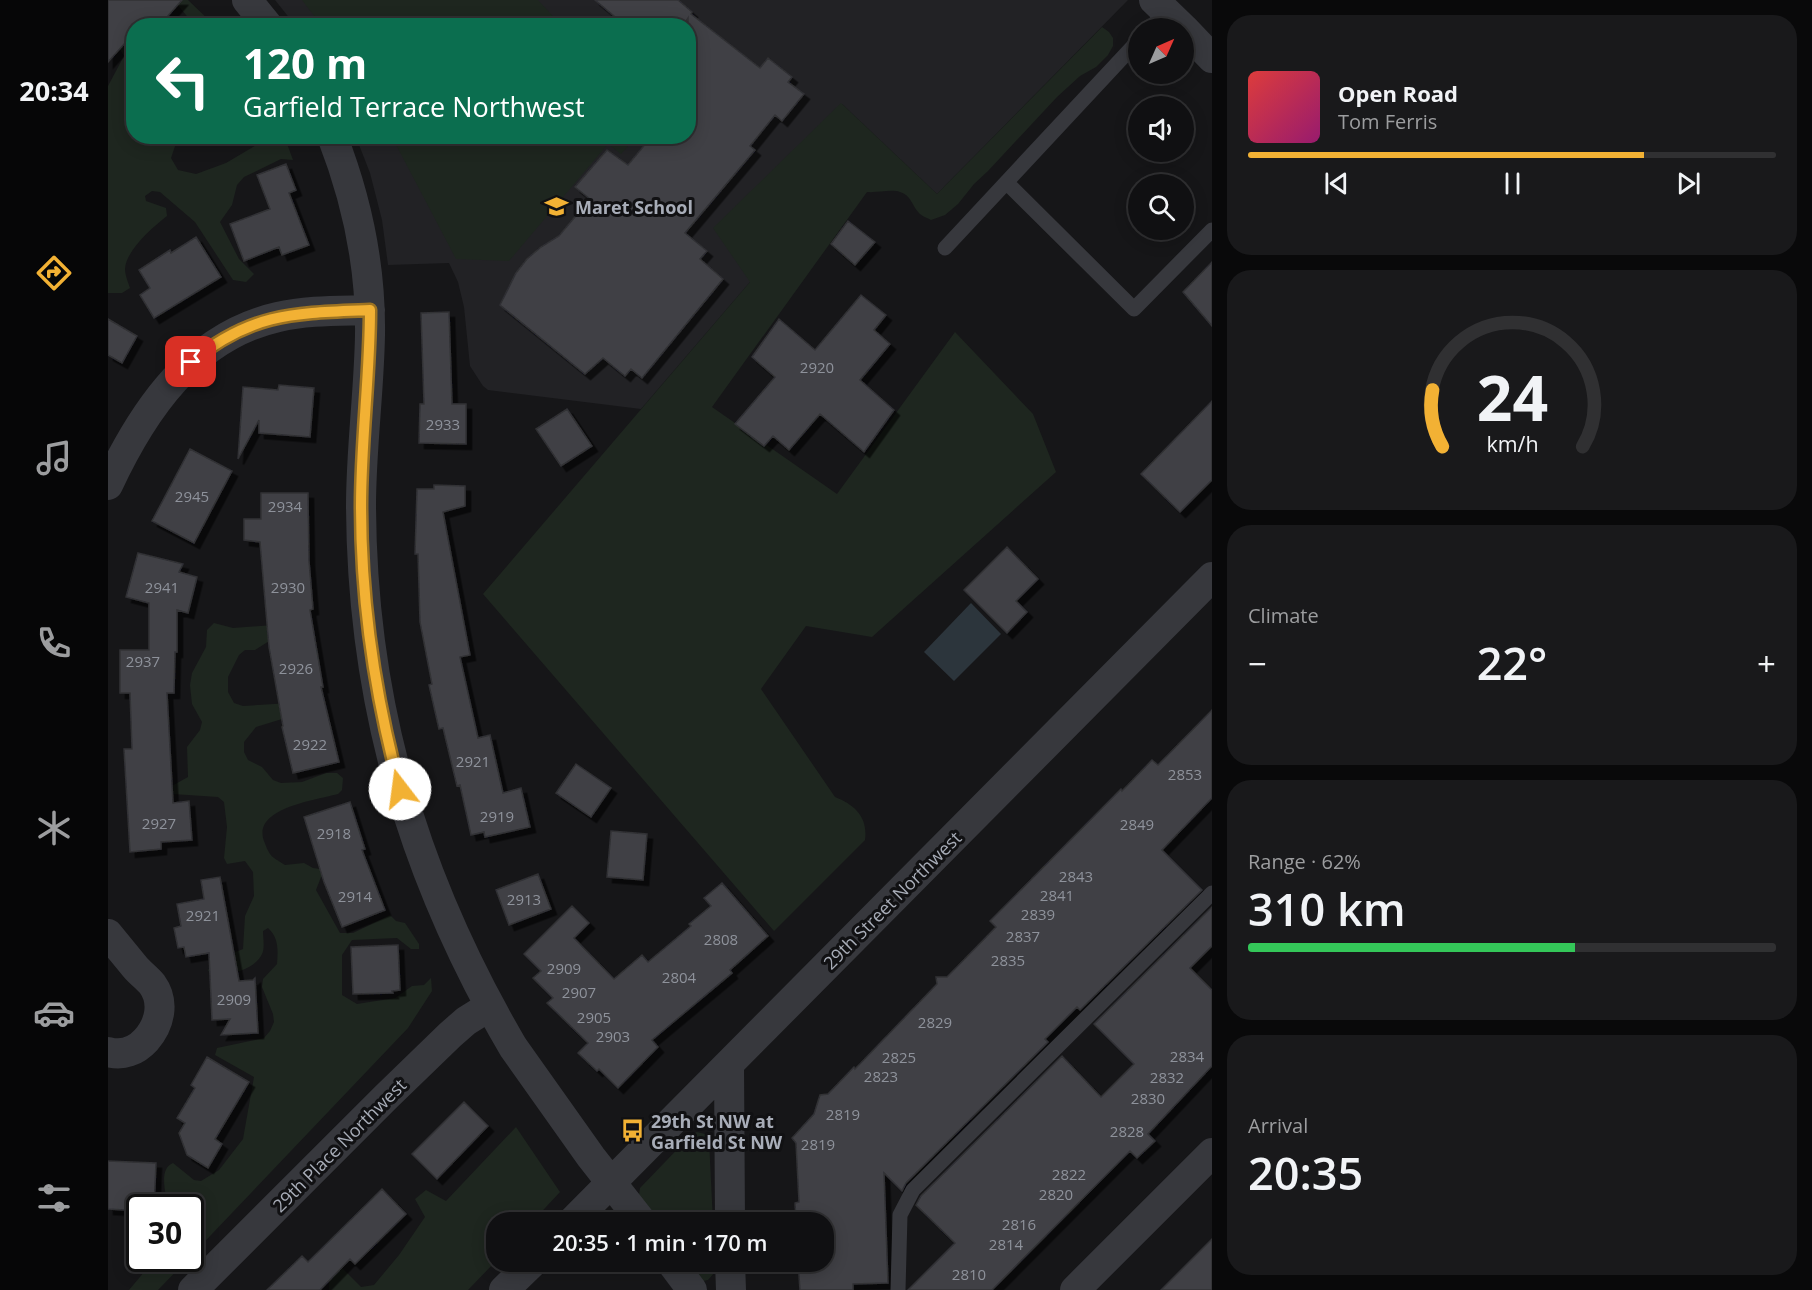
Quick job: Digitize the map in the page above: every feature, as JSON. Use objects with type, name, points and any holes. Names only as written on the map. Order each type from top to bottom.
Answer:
[{"type":"street","points":[[247,0],[262,18]]},
{"type":"street","points":[[1194,43],[1212,58]]},
{"type":"street","points":[[335,144],[357,212],[367,269],[370,352],[362,481],[362,538],[367,618],[378,695],[405,808],[423,862],[455,938],[513,1047],[591,1157],[634,1212]]},
{"type":"street","points":[[108,485],[130,442],[166,388],[210,346],[243,328],[277,317],[313,312],[370,310]]},
{"type":"street","name":"29th Street Northwest","points":[[582,1212],[1212,577]]},
{"type":"street","points":[[108,934],[152,984],[159,998],[160,1014],[153,1032],[142,1044],[129,1053],[108,1052]]},
{"type":"street","name":"29th Place Northwest","points":[[193,1290],[450,1035],[466,1021],[490,1006]]},
{"type":"street","points":[[729,1065],[730,1212]]},
{"type":"street","points":[[1076,1290],[1212,1153]]},
{"type":"street","points":[[504,1290],[523,1272]]},
{"type":"street","points":[[678,1272],[692,1290]]},
{"type":"street","points":[[730,1272],[730,1290]]},
{"type":"lane","points":[[945,248],[1128,52]]},
{"type":"lane","points":[[1006,183],[1134,309],[1212,230]]},
{"type":"lane","points":[[898,1290],[900,1215],[913,1190],[1212,893]]},
{"type":"shaded area","points":[[177,0],[188,0],[207,18],[188,18],[176,3]]},
{"type":"shaded area","name":"Maret School","points":[[275,0],[1128,0],[937,194],[842,104],[750,282],[641,409],[488,390],[483,386],[470,366],[464,307],[458,282],[449,263],[388,265],[382,220],[370,173],[359,144],[696,144],[696,18],[289,18]]},
{"type":"shaded area","points":[[302,0],[538,0],[555,18],[316,18]]},
{"type":"shaded area","points":[[117,25],[126,31],[126,144],[176,144],[171,158],[178,170],[196,174],[226,163],[258,144],[287,144],[293,160],[281,159],[244,177],[237,185],[232,205],[220,222],[239,259],[254,274],[246,282],[233,280],[195,222],[160,192],[152,191],[145,196],[146,201],[166,208],[167,216],[141,240],[130,254],[125,269],[130,288],[122,293],[108,293],[108,86],[124,56],[108,29]]},
{"type":"shaded area","points":[[1102,27],[1113,38],[1113,46],[1108,55],[1057,97],[974,184],[958,204],[945,215],[931,220],[923,216],[907,196],[900,192],[867,192],[712,407],[837,494],[955,332],[1033,414],[1056,472],[872,637],[806,626],[761,689],[835,797],[849,804],[859,813],[865,832],[865,840],[774,931],[483,594],[750,282],[713,228],[841,103],[937,194]]},
{"type":"shaded area","points":[[396,144],[608,144],[509,261],[456,259]]},
{"type":"shaded area","points":[[608,144],[630,144],[621,154]]},
{"type":"shaded area","points":[[971,603],[1001,634],[954,681],[924,652]]},
{"type":"shaded area","points":[[214,623],[233,628],[273,625],[277,636],[255,650],[245,650],[239,655],[228,677],[228,692],[234,703],[243,706],[322,701],[318,708],[256,727],[244,742],[244,752],[248,760],[262,767],[273,780],[281,783],[302,782],[326,773],[337,773],[343,778],[342,790],[338,794],[288,807],[267,821],[263,830],[264,841],[270,853],[285,865],[304,863],[313,868],[335,871],[321,877],[316,890],[340,933],[353,933],[390,915],[396,921],[405,923],[419,944],[419,949],[411,949],[397,938],[352,940],[342,955],[342,995],[357,1004],[395,998],[412,986],[424,985],[431,978],[432,991],[408,1028],[204,1242],[204,1194],[166,1194],[164,1176],[168,1166],[173,1163],[194,1180],[201,1181],[219,1170],[243,1139],[254,1077],[215,1055],[217,1048],[264,1038],[270,1031],[274,1022],[273,1014],[262,987],[263,979],[277,964],[278,954],[276,940],[268,928],[263,931],[262,954],[252,965],[238,972],[222,974],[208,971],[211,962],[243,949],[245,916],[254,896],[253,872],[245,861],[227,864],[224,858],[227,827],[224,802],[218,797],[173,794],[170,787],[188,777],[187,747],[200,730],[202,722],[192,704],[190,685],[192,673],[206,647],[207,630]]},
{"type":"shaded area","points":[[516,1127],[560,1192],[541,1212],[486,1212],[486,1271],[468,1290],[329,1290],[330,1267],[339,1265],[361,1287],[374,1285],[399,1255],[425,1217],[415,1199],[426,1190],[446,1201]]},
{"type":"shaded area","points":[[697,1132],[705,1134],[709,1140],[713,1212],[650,1212],[639,1195],[640,1188],[692,1134]]},
{"type":"shaded area","points":[[144,1272],[175,1272],[158,1290],[129,1290]]},
{"type":"shaded area","points":[[694,1272],[714,1272],[708,1280],[703,1281]]},
{"type":"building","points":[[108,0],[182,0],[166,18],[126,18],[126,42],[108,62]]},
{"type":"building","points":[[595,0],[678,0],[692,12],[691,14],[760,68],[768,58],[792,77],[788,82],[804,94],[782,121],[775,115],[750,146],[755,150],[685,233],[707,251],[700,259],[723,279],[642,378],[631,369],[625,376],[603,358],[585,374],[500,305],[516,273],[527,259],[559,236],[590,199],[575,187],[607,150],[628,165],[645,144],[696,144],[696,18],[616,18]]},
{"type":"building","points":[[286,164],[296,190],[289,193],[309,245],[282,255],[279,247],[244,261],[230,224],[270,209],[257,175]]},
{"type":"building","points":[[848,221],[875,242],[855,265],[831,244]]},
{"type":"building","points":[[196,237],[221,277],[154,318],[140,295],[150,288],[139,270]]},
{"type":"building","points":[[1212,262],[1212,326],[1183,292]]},
{"type":"building","points":[[861,295],[886,315],[874,330],[890,344],[860,380],[894,410],[864,452],[820,414],[789,450],[773,436],[764,446],[735,424],[775,377],[752,357],[779,319],[815,350]]},
{"type":"building","points":[[449,312],[452,404],[466,404],[466,444],[419,443],[420,404],[424,404],[421,313]]},
{"type":"building","points":[[108,319],[137,336],[122,363],[108,355]]},
{"type":"building","points":[[279,385],[314,388],[310,437],[259,433],[259,420],[238,459],[243,387],[278,390]]},
{"type":"building","points":[[1212,401],[1212,480],[1180,512],[1141,474]]},
{"type":"building","points":[[567,409],[592,446],[561,466],[536,429]]},
{"type":"building","points":[[190,449],[232,471],[194,543],[152,521]]},
{"type":"building","points":[[434,485],[465,486],[465,506],[443,512],[470,655],[460,657],[478,738],[490,735],[503,793],[521,788],[530,827],[485,837],[484,832],[471,835],[460,785],[457,786],[443,728],[439,729],[429,685],[432,684],[420,622],[418,554],[415,554],[417,489],[434,489]]},
{"type":"building","points":[[261,493],[308,493],[309,561],[313,609],[310,610],[323,687],[321,687],[339,762],[293,773],[282,727],[269,647],[260,542],[244,540],[244,519],[261,519]]},
{"type":"building","points":[[1007,547],[1038,579],[1016,601],[1027,612],[1007,633],[964,590]]},
{"type":"building","points":[[138,553],[183,564],[179,572],[197,577],[188,613],[177,610],[174,693],[167,693],[173,803],[189,801],[192,840],[161,842],[161,849],[130,852],[124,749],[132,749],[130,693],[120,693],[120,650],[149,650],[149,603],[126,597]]},
{"type":"building","points":[[1212,710],[1212,798],[1162,850],[1202,890],[1080,1010],[1077,1007],[1045,1039],[1048,1042],[906,1183],[902,1191],[884,1173],[888,1283],[853,1284],[853,1290],[800,1290],[799,1272],[834,1272],[834,1212],[795,1212],[795,1203],[799,1202],[796,1143],[792,1138],[814,1114],[820,1095],[828,1094],[854,1067],[855,1069],[937,984],[936,977],[947,977],[996,927],[990,921],[1121,789],[1122,791],[1152,760],[1158,765]]},
{"type":"building","points":[[576,764],[611,788],[591,817],[556,793]]},
{"type":"building","points":[[350,802],[365,849],[362,850],[385,910],[342,927],[324,882],[304,817]]},
{"type":"building","points":[[611,831],[647,834],[643,880],[607,877]]},
{"type":"building","points":[[538,874],[551,909],[509,925],[496,890]]},
{"type":"building","points":[[220,877],[239,981],[255,978],[258,1033],[221,1035],[230,1019],[212,1020],[209,953],[186,957],[184,947],[178,948],[174,928],[181,926],[177,904],[204,899],[201,880]]},
{"type":"building","points":[[722,883],[768,936],[730,970],[732,973],[652,1040],[658,1047],[618,1088],[578,1053],[588,1043],[547,1003],[553,998],[533,978],[541,971],[524,954],[572,906],[589,923],[574,938],[614,979],[642,955],[648,962],[691,926],[689,924],[711,906],[704,898]]},
{"type":"building","points":[[1212,907],[1212,946],[1190,968],[1212,990],[1212,1066],[1148,1134],[1155,1141],[1137,1158],[1130,1151],[992,1290],[908,1290],[955,1243],[916,1205],[921,1196],[1062,1056],[1101,1097],[1134,1064],[1094,1024]]},
{"type":"building","points":[[398,945],[400,990],[392,991],[393,993],[353,994],[351,947]]},
{"type":"building","points":[[207,1057],[249,1082],[215,1139],[222,1144],[208,1168],[187,1155],[179,1133],[185,1123],[177,1118],[195,1088],[191,1085]]},
{"type":"building","points":[[464,1102],[488,1126],[437,1179],[412,1154]]},
{"type":"building","points":[[108,1161],[156,1163],[155,1194],[126,1194],[126,1210],[108,1209]]},
{"type":"building","points":[[382,1189],[406,1214],[355,1264],[350,1259],[320,1290],[267,1290],[302,1256],[308,1262]]},
{"type":"building","points":[[1212,1239],[1212,1290],[1161,1290]]},
{"type":"place","name":"Maret School","points":[[557,207]]},
{"type":"place","name":"29th St NW at Garfield St NW","points":[[633,1131]]},
{"type":"route","points":[[191,362],[210,346],[243,328],[277,317],[313,312],[370,310],[370,352],[361,504],[363,573],[378,695],[400,789]]}]
